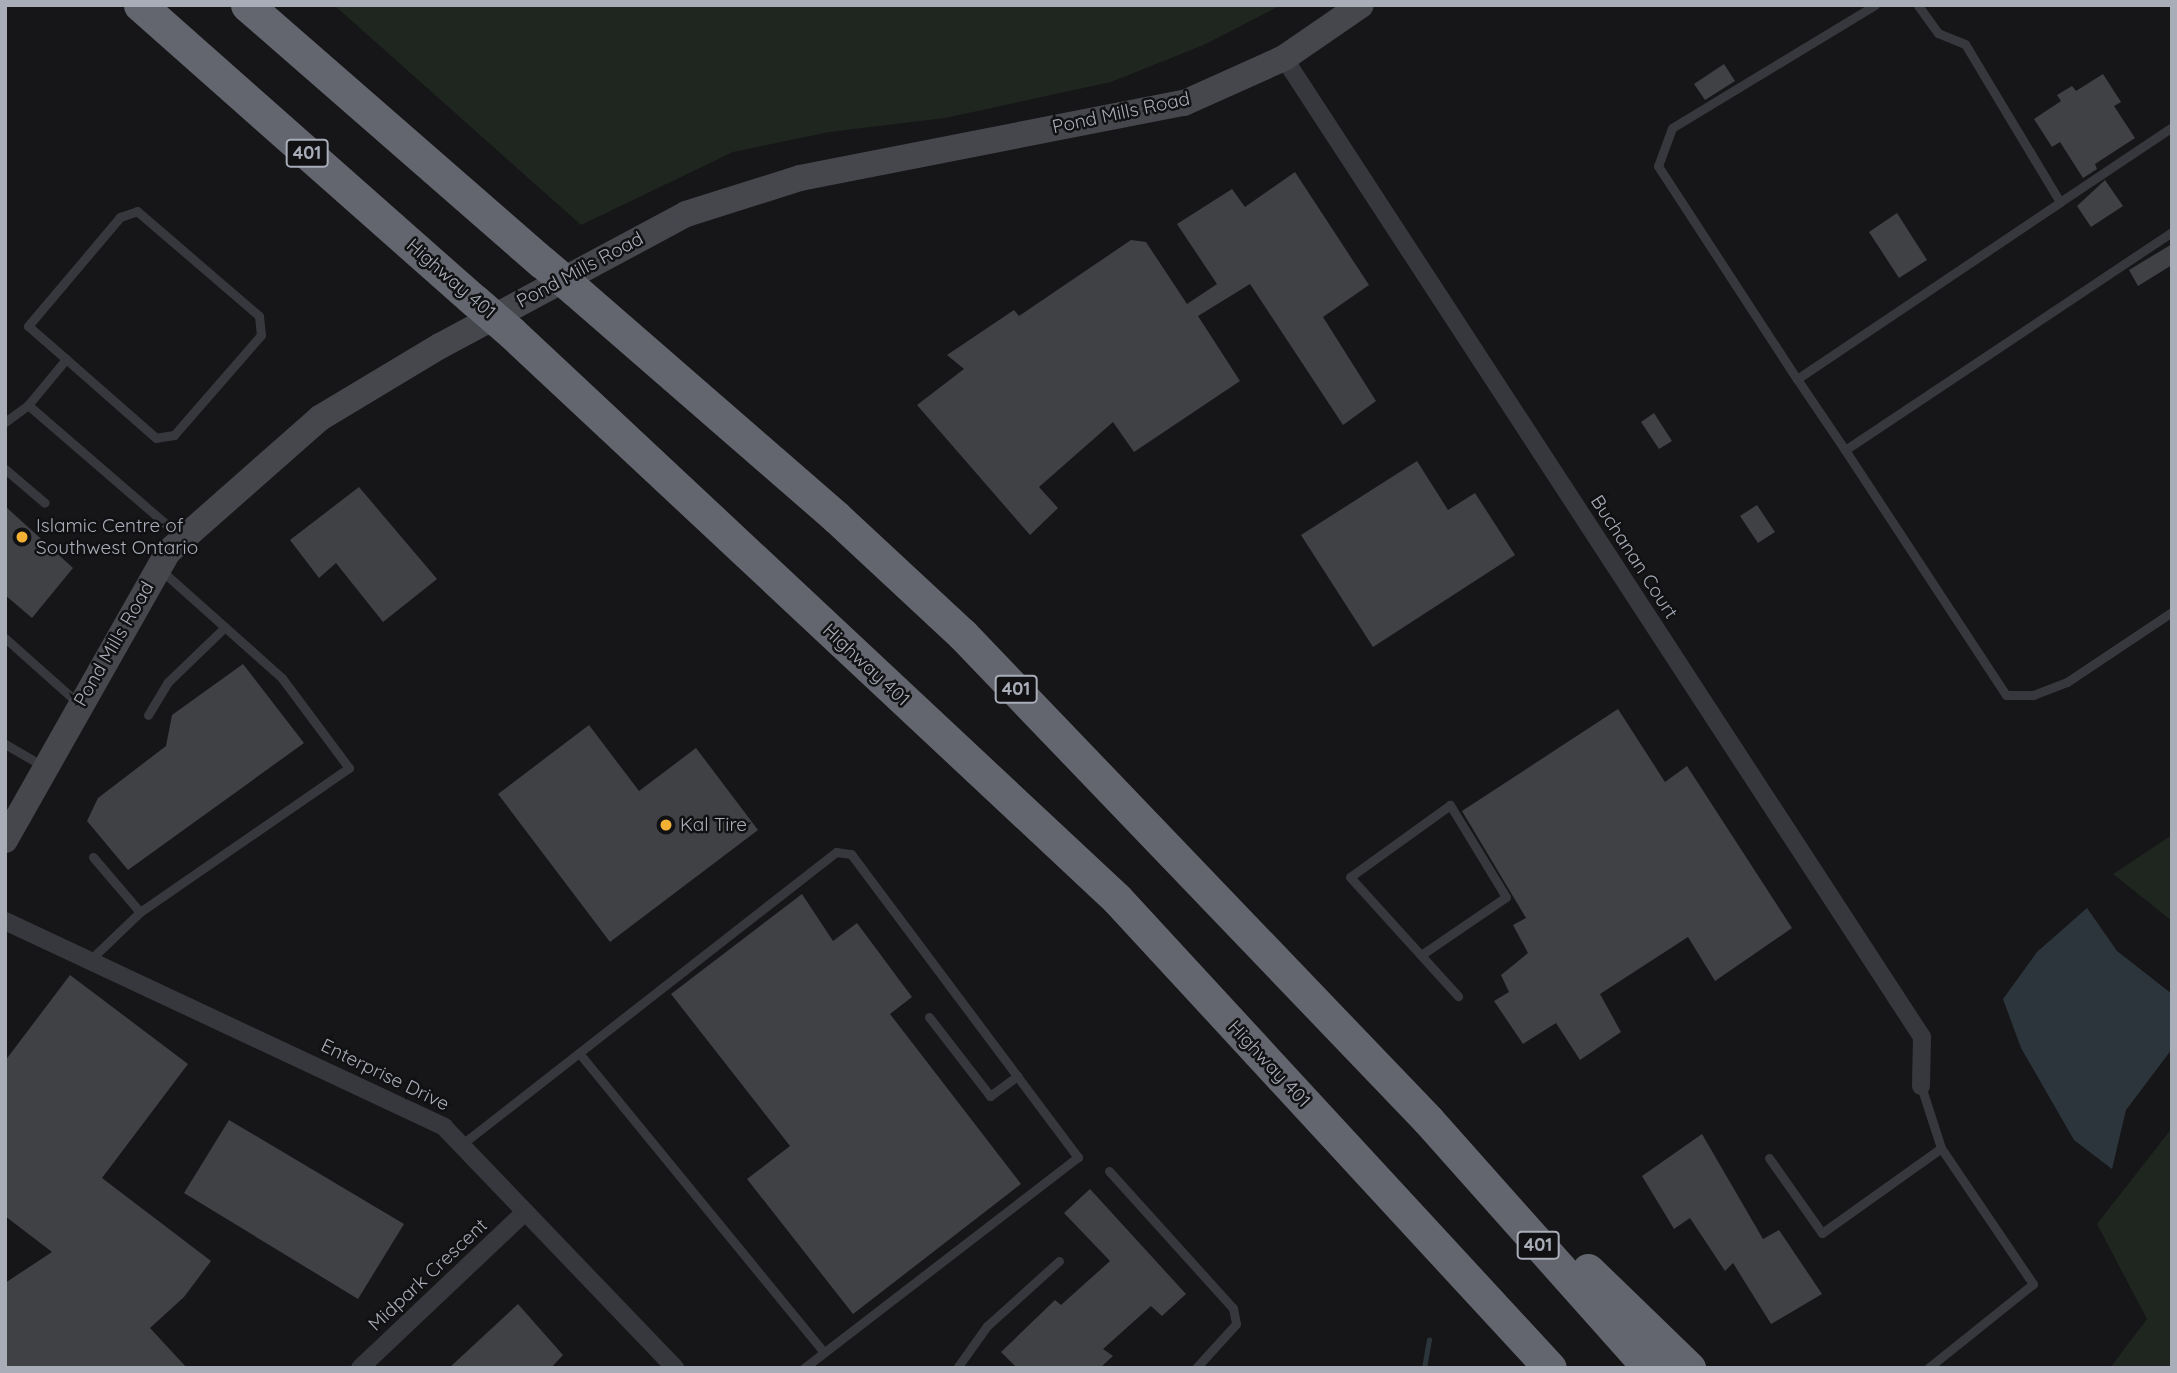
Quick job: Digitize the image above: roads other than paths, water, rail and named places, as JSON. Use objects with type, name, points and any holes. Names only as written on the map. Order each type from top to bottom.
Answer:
[{"type":"highway","name":"Highway 401","points":[[139,5],[512,333],[1117,899],[1550,1368]]},
{"type":"highway","name":"401","points":[[247,5],[836,517],[962,634],[1428,1120],[1649,1368]]},
{"type":"highway","points":[[1428,1120],[1689,1368]]},
{"type":"main road","name":"Pond Mills Road","points":[[5,840],[43,766],[158,568],[183,538],[320,418],[440,346],[687,214],[800,178],[1184,103],[1284,58],[1361,5]]},
{"type":"street","name":"Buchanan Court","points":[[1284,58],[1923,1037],[1921,1086]]},
{"type":"street","name":"Enterprise Drive","points":[[5,921],[444,1126],[675,1368]]},
{"type":"street","name":"Midpark Crescent","points":[[360,1368],[525,1213]]},
{"type":"lane","points":[[1875,5],[1672,128],[1658,166],[2006,695],[2033,695],[2067,682],[2172,612]]},
{"type":"lane","points":[[1918,5],[1938,33],[1965,44],[2060,202]]},
{"type":"lane","points":[[1797,379],[2172,127]]},
{"type":"lane","points":[[137,212],[259,316],[261,335],[174,435],[156,438],[66,359],[28,326],[120,217],[137,212]]},
{"type":"lane","points":[[1845,450],[2172,232]]},
{"type":"lane","points":[[5,422],[28,405],[66,359]]},
{"type":"lane","points":[[28,405],[183,538]]},
{"type":"lane","points":[[5,469],[46,503]]},
{"type":"lane","points":[[90,960],[140,912],[349,768],[282,678],[158,568]]},
{"type":"lane","points":[[148,715],[167,682],[225,627]]},
{"type":"lane","points":[[5,638],[79,704]]},
{"type":"lane","points":[[5,744],[43,766]]},
{"type":"lane","points":[[1420,955],[1506,897],[1450,805],[1350,877],[1420,955],[1458,996]]},
{"type":"lane","points":[[461,1145],[836,852],[851,854],[1078,1157],[804,1368]]},
{"type":"lane","points":[[93,857],[140,912]]},
{"type":"lane","points":[[929,1017],[990,1096],[1018,1076]]},
{"type":"lane","points":[[579,1053],[824,1352]]},
{"type":"lane","points":[[1921,1086],[1941,1148],[2032,1284],[1928,1368]]},
{"type":"lane","points":[[1769,1158],[1822,1233],[1941,1148]]},
{"type":"lane","points":[[1109,1171],[1233,1308],[1236,1324],[1200,1367]]},
{"type":"lane","points":[[957,1368],[987,1326],[1059,1261]]},
{"type":"waterway","points":[[1424,1368],[1429,1339]]},
{"type":"place","name":"Islamic Centre of Southwest Ontario","points":[[22,537]]},
{"type":"place","name":"Kal Tire","points":[[666,825]]}]
